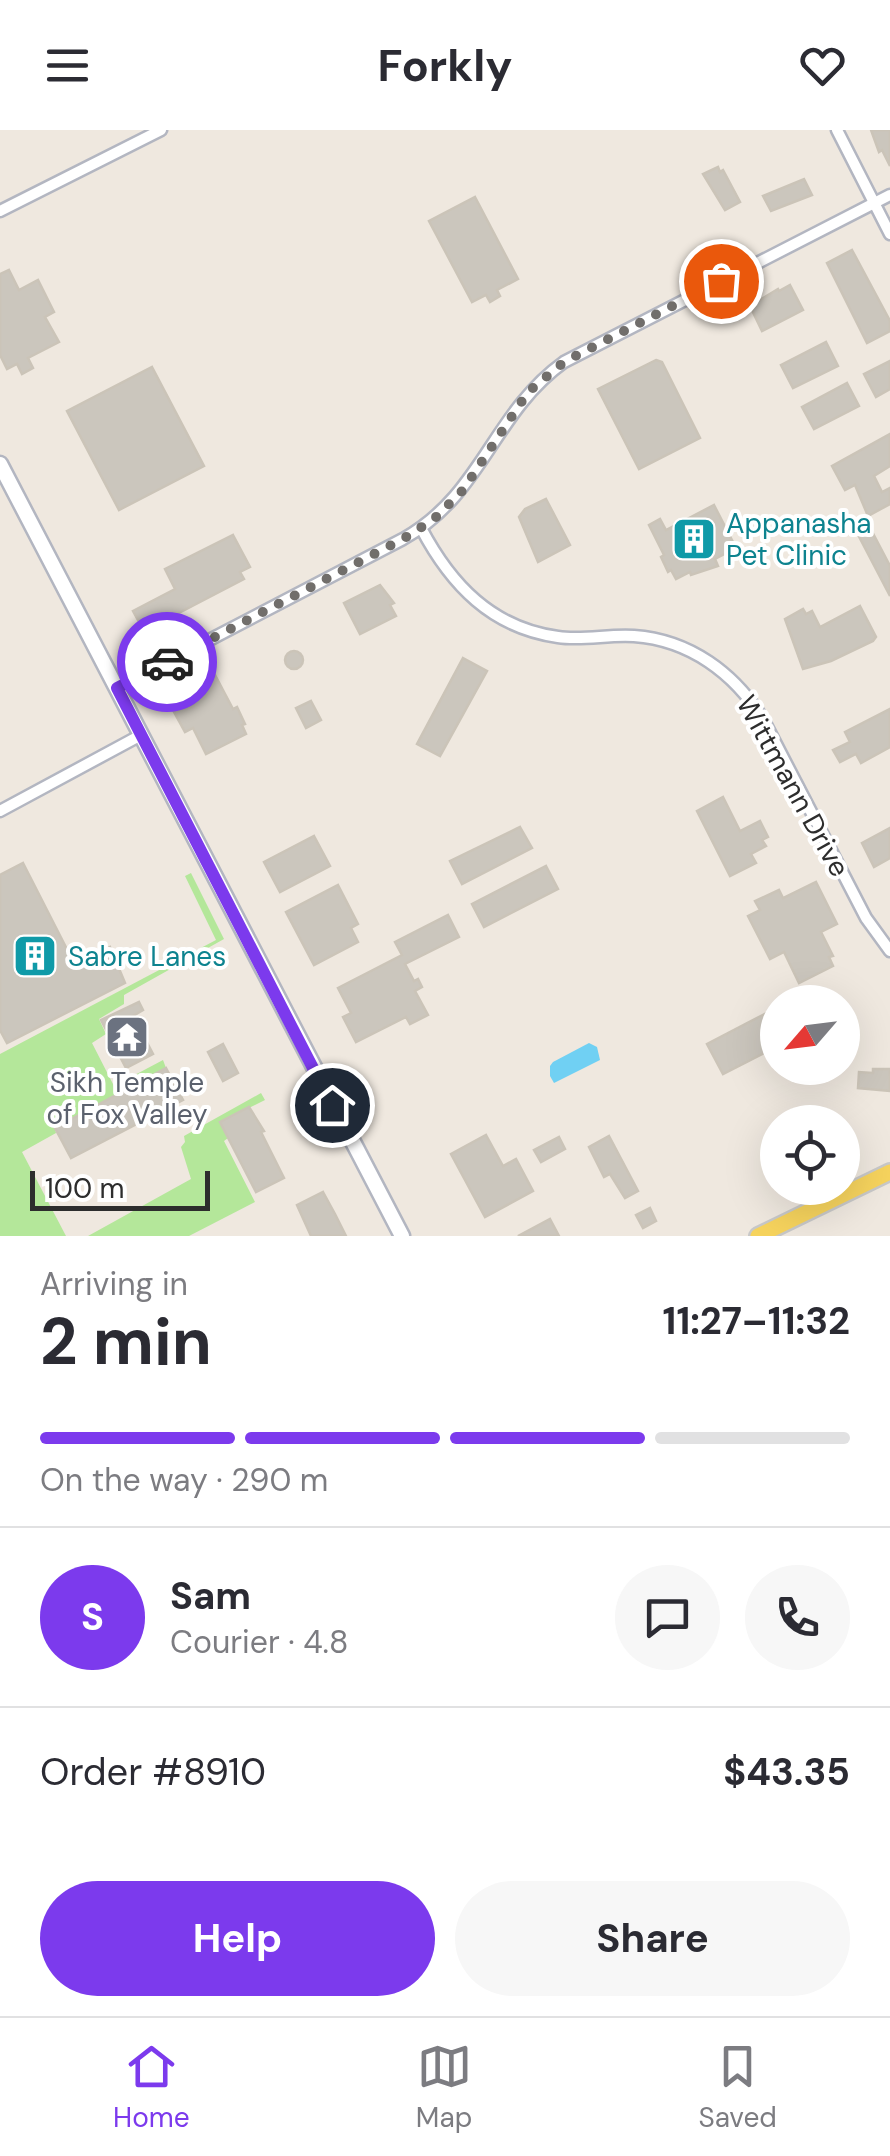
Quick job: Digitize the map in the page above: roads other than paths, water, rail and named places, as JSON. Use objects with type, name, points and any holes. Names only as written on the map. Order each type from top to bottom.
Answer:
[{"type":"main road","points":[[0,464],[402,1236]]},
{"type":"main road","points":[[758,1236],[890,1172]]},
{"type":"street","points":[[0,211],[161,130]]},
{"type":"street","points":[[837,130],[890,234]]},
{"type":"street","points":[[117,688],[422,528],[463,490],[528,392],[564,362],[890,195]]},
{"type":"street","name":"Wittmann Drive","points":[[422,528],[454,581],[480,606],[520,628],[561,638],[656,639],[718,666],[746,694],[763,719],[866,918],[890,952]]},
{"type":"street","points":[[0,811],[141,735]]},
{"type":"water","points":[[589,1043],[597,1047],[600,1060],[554,1083],[550,1076],[553,1062]]},
{"type":"place","name":"Appanasha Pet Clinic","points":[[694,539]]},
{"type":"place","name":"Sabre Lanes","points":[[35,956]]},
{"type":"place","name":"Sikh Temple of Fox Valley","points":[[127,1037]]}]
